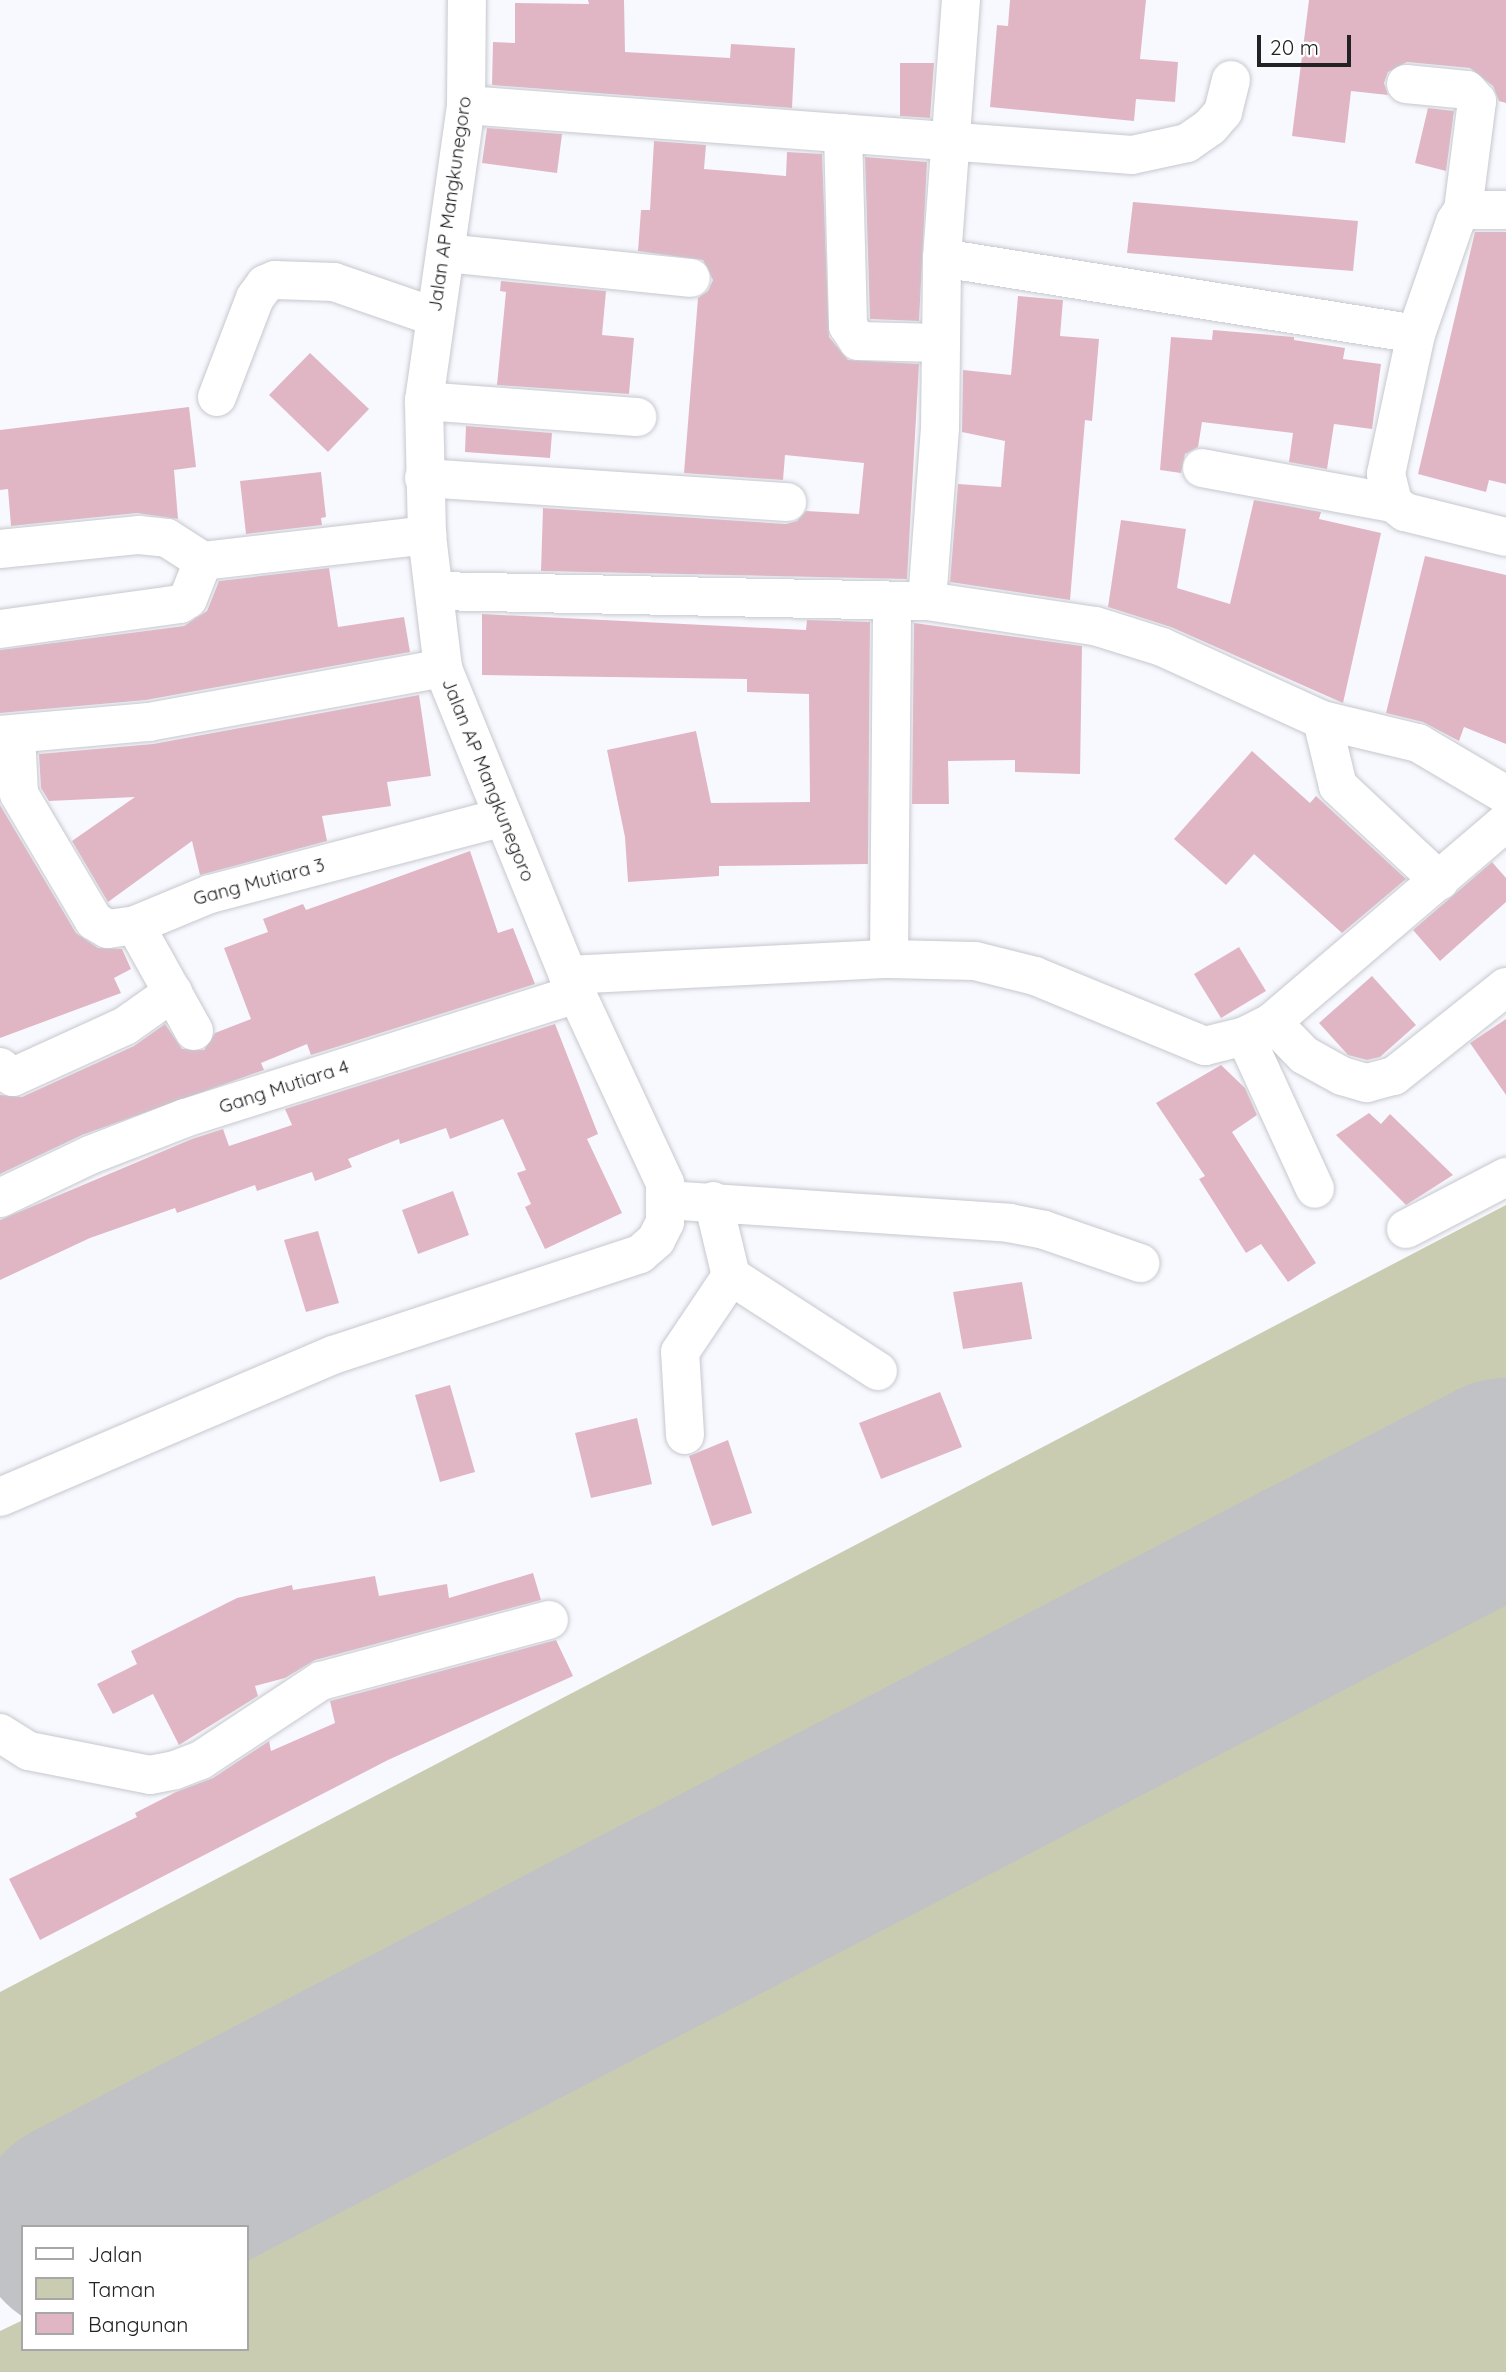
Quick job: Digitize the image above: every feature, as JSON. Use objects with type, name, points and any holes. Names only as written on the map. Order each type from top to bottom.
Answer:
[{"type":"street","name":"Jalan AP Mangkunegoro","points":[[467,0],[466,105],[424,401],[427,535],[443,668],[572,985],[665,1183],[666,1200]]},
{"type":"street","points":[[889,958],[910,601],[940,428],[942,258],[953,142],[961,0]]},
{"type":"street","points":[[466,105],[1132,155],[1187,143],[1210,127],[1223,112],[1231,80]]},
{"type":"street","points":[[1393,503],[1386,474],[1416,334],[1463,210],[1477,101],[1467,90],[1406,84]]},
{"type":"street","points":[[844,133],[848,326],[858,341],[941,343]]},
{"type":"street","points":[[1463,210],[1506,210]]},
{"type":"street","points":[[446,253],[691,278]]},
{"type":"street","points":[[942,258],[1416,334]]},
{"type":"street","points":[[217,397],[255,298],[265,284],[275,280],[334,282],[435,317]]},
{"type":"street","points":[[424,401],[637,417]]},
{"type":"street","points":[[1202,468],[1393,503],[1423,518],[1506,537]]},
{"type":"street","points":[[424,478],[787,502]]},
{"type":"street","points":[[0,550],[139,535],[167,538],[203,561],[427,535]]},
{"type":"street","points":[[0,628],[180,604],[188,599],[203,561]]},
{"type":"street","points":[[435,592],[910,601],[1126,634],[1322,720],[1418,743],[1506,795]]},
{"type":"street","points":[[194,1031],[135,925],[108,929],[94,921],[19,794],[8,734],[149,722],[443,668]]},
{"type":"street","points":[[1322,720],[1338,786],[1440,881]]},
{"type":"street","name":"Gang Mutiara 3","points":[[135,925],[210,894],[503,817]]},
{"type":"street","points":[[1258,1029],[1440,881],[1506,822]]},
{"type":"street","name":"Gang Mutiara 4","points":[[0,1198],[90,1155],[185,1118],[572,985],[889,958],[1004,966],[1205,1046],[1258,1029]]},
{"type":"street","points":[[1258,1029],[1342,1076],[1367,1083],[1394,1076],[1506,987]]},
{"type":"street","points":[[0,1068],[13,1077],[125,1026],[173,992]]},
{"type":"street","points":[[1258,1029],[1315,1189]]},
{"type":"street","points":[[1406,1229],[1506,1177]]},
{"type":"street","points":[[0,1497],[253,1385],[640,1254],[656,1240],[664,1222],[666,1200],[713,1201],[1009,1223],[1044,1230],[1140,1263]]},
{"type":"street","points":[[713,1201],[731,1276],[878,1371]]},
{"type":"street","points":[[685,1435],[680,1352],[731,1276]]},
{"type":"street","points":[[0,1733],[29,1751],[150,1775],[175,1770],[201,1760],[321,1682],[549,1620]]},
{"type":"green space","points":[[1506,1205],[1506,1424],[0,2206],[0,1992]]},
{"type":"green space","points":[[1506,1548],[1506,2372],[0,2372],[0,2331],[21,2321],[21,2351],[248,2351],[248,2225],[205,2225]]},
{"type":"building","points":[[588,0],[624,0],[625,52],[730,58],[731,44],[795,48],[792,108],[492,85],[493,42],[515,43],[515,3],[589,4]]},
{"type":"building","points":[[1010,0],[1146,0],[1140,59],[1178,62],[1175,102],[1136,99],[1134,121],[990,107],[997,25],[1008,26]]},
{"type":"building","points":[[1309,0],[1506,0],[1506,103],[1499,101],[1493,86],[1470,68],[1407,62],[1388,72],[1384,83],[1388,95],[1351,91],[1345,143],[1292,136]]},
{"type":"building","points":[[900,63],[934,63],[930,118],[900,116]]},
{"type":"building","points":[[1428,108],[1454,111],[1446,171],[1415,163]]},
{"type":"building","points":[[487,128],[562,134],[557,173],[482,163]]},
{"type":"building","points":[[654,141],[706,145],[704,169],[786,176],[787,152],[822,154],[829,337],[848,360],[919,364],[907,579],[541,571],[543,508],[786,524],[797,521],[806,511],[859,514],[864,463],[785,455],[783,480],[684,473],[698,298],[708,291],[713,280],[703,260],[638,251],[641,210],[650,210]]},
{"type":"building","points":[[865,157],[927,162],[919,321],[870,319]]},
{"type":"building","points":[[1133,202],[1358,221],[1353,271],[1127,253]]},
{"type":"building","points":[[1475,232],[1506,232],[1506,484],[1489,480],[1486,492],[1418,474]]},
{"type":"building","points":[[501,281],[606,291],[602,335],[634,338],[629,394],[497,385],[506,292],[500,291]]},
{"type":"building","points":[[1018,296],[1063,300],[1060,336],[1099,339],[1092,421],[1085,420],[1070,600],[950,582],[958,484],[1001,487],[1005,441],[962,432],[963,370],[1011,375]]},
{"type":"building","points":[[1213,330],[1294,337],[1294,340],[1345,348],[1343,359],[1381,364],[1372,429],[1334,424],[1327,469],[1289,462],[1293,433],[1202,422],[1198,447],[1185,454],[1181,473],[1160,470],[1171,337],[1212,340]]},
{"type":"building","points":[[310,353],[369,409],[328,452],[269,395]]},
{"type":"building","points":[[189,407],[196,467],[174,470],[178,519],[137,513],[11,526],[8,489],[0,490],[0,430]]},
{"type":"building","points":[[466,426],[552,433],[550,458],[465,452]]},
{"type":"building","points":[[321,472],[326,517],[321,518],[322,525],[246,534],[240,481]]},
{"type":"building","points":[[1254,500],[1321,512],[1319,519],[1381,533],[1343,703],[1171,627],[1108,607],[1121,520],[1186,529],[1177,588],[1230,604]]},
{"type":"building","points":[[1425,556],[1506,575],[1506,744],[1464,727],[1459,741],[1423,722],[1386,713]]},
{"type":"building","points":[[329,568],[338,627],[404,617],[410,652],[146,700],[0,713],[0,650],[184,626],[207,611],[219,581]]},
{"type":"building","points":[[482,614],[806,630],[807,620],[870,622],[868,864],[719,866],[719,876],[628,882],[625,837],[607,750],[696,731],[711,803],[810,802],[809,694],[747,692],[747,679],[482,675]]},
{"type":"building","points":[[914,623],[1082,646],[1080,774],[1015,772],[1015,760],[948,761],[949,804],[912,804]]},
{"type":"building","points":[[419,695],[431,776],[387,782],[391,806],[322,816],[327,841],[200,875],[192,841],[108,902],[72,841],[135,797],[49,801],[41,788],[39,754],[153,744]]},
{"type":"building","points":[[1252,751],[1310,803],[1316,796],[1406,879],[1342,933],[1254,854],[1226,885],[1174,839]]},
{"type":"building","points":[[0,805],[76,933],[98,948],[122,949],[131,969],[114,978],[121,993],[0,1038]]},
{"type":"building","points":[[470,851],[498,933],[513,928],[535,984],[311,1055],[307,1044],[261,1063],[264,1070],[82,1135],[0,1174],[0,1095],[22,1097],[134,1046],[165,1024],[182,1049],[204,1050],[215,1033],[251,1019],[224,948],[268,932],[263,919],[303,904],[306,910]]},
{"type":"building","points":[[1492,862],[1506,878],[1506,902],[1440,961],[1413,930]]},
{"type":"building","points":[[1239,947],[1266,991],[1221,1018],[1194,974]]},
{"type":"building","points":[[1372,976],[1416,1025],[1380,1057],[1367,1060],[1348,1055],[1319,1023]]},
{"type":"building","points":[[1506,1019],[1506,1095],[1470,1043]]},
{"type":"building","points":[[555,1024],[598,1134],[587,1139],[622,1213],[545,1249],[525,1207],[531,1204],[517,1173],[526,1170],[503,1119],[450,1139],[446,1128],[400,1144],[399,1139],[348,1159],[352,1167],[315,1181],[312,1172],[257,1191],[255,1185],[177,1213],[175,1208],[90,1238],[0,1280],[0,1220],[192,1139],[223,1129],[229,1146],[292,1125],[285,1109]]},
{"type":"building","points":[[1221,1065],[1245,1088],[1257,1115],[1232,1132],[1316,1263],[1288,1282],[1261,1244],[1246,1253],[1199,1179],[1205,1176],[1156,1103]]},
{"type":"building","points":[[1369,1113],[1381,1124],[1390,1114],[1453,1175],[1406,1205],[1336,1135]]},
{"type":"building","points":[[453,1191],[469,1235],[418,1254],[402,1210]]},
{"type":"building","points":[[318,1231],[339,1303],[306,1312],[284,1240]]},
{"type":"building","points":[[1022,1282],[1032,1339],[963,1349],[953,1292]]},
{"type":"building","points":[[450,1385],[475,1472],[440,1482],[415,1395]]},
{"type":"building","points":[[940,1392],[962,1447],[881,1479],[859,1423]]},
{"type":"building","points":[[637,1418],[652,1484],[591,1498],[575,1433]]},
{"type":"building","points":[[728,1440],[752,1513],[712,1526],[689,1456]]},
{"type":"building","points":[[533,1573],[541,1600],[315,1660],[285,1678],[255,1686],[258,1696],[179,1745],[153,1694],[113,1714],[97,1684],[137,1664],[131,1651],[237,1598],[292,1585],[293,1590],[375,1576],[379,1596],[447,1584],[449,1598]]},
{"type":"building","points":[[556,1640],[573,1676],[388,1760],[40,1940],[9,1879],[137,1817],[135,1813],[176,1792],[213,1778],[269,1741],[271,1751],[335,1723],[330,1701]]},
{"type":"runway","points":[[85,2225],[1506,1485]]}]
